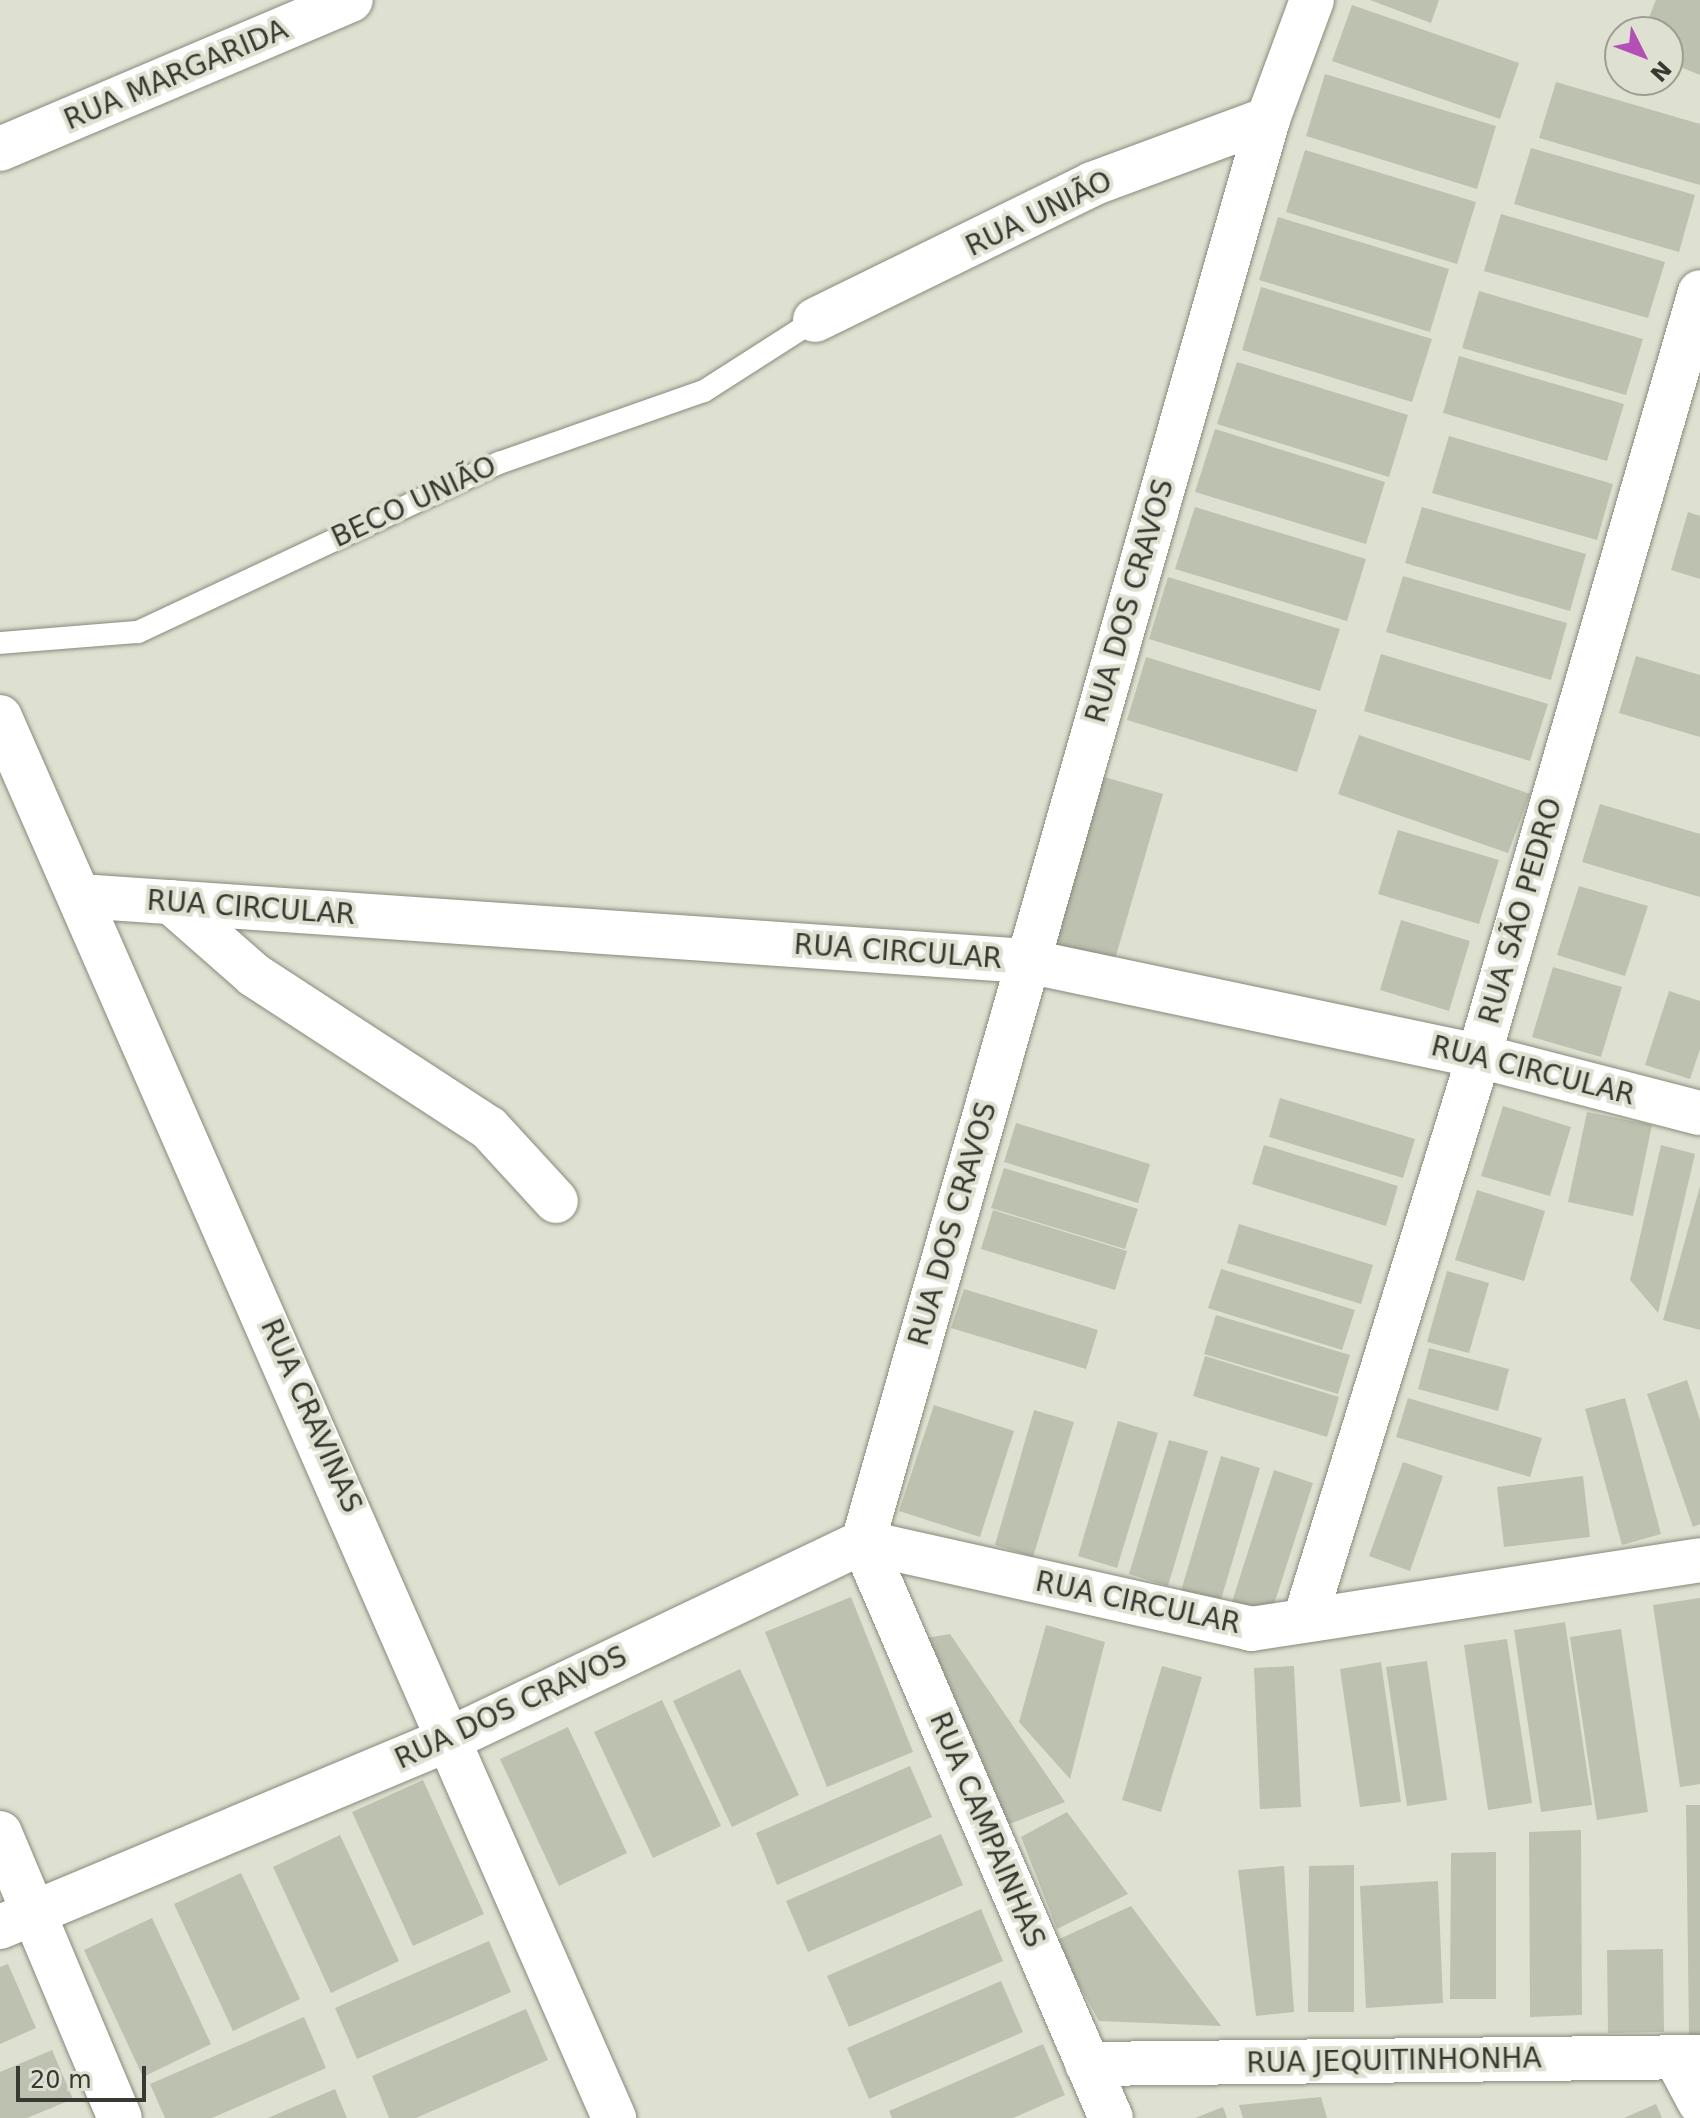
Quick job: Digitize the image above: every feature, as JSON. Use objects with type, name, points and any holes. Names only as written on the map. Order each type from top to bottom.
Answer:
[{"type":"street","name":"RUA MARGARIDA","points":[[0,149],[351,0]]},
{"type":"street","name":"RUA DOS CRAVOS","points":[[17,1919],[452,1738],[863,1542],[1268,119],[1312,0]]},
{"type":"street","name":"RUA UNIÃO","points":[[815,320],[1092,184],[1268,119]]},
{"type":"street","name":"RUA SÃO PEDRO","points":[[1305,1619],[1479,1056],[1700,292]]},
{"type":"street","name":"RUA CRAVINAS","points":[[0,717],[452,1738],[614,2118]]},
{"type":"street","name":"RUA CIRCULAR","points":[[80,896],[1027,961],[1479,1056],[1700,1113]]},
{"type":"street","points":[[171,902],[254,975],[489,1128],[556,1201]]},
{"type":"street","name":"RUA CIRCULAR","points":[[863,1542],[1251,1629],[1700,1560]]},
{"type":"street","name":"RUA CAMPAINHAS","points":[[863,1542],[1111,2118]]},
{"type":"street","points":[[0,1833],[17,1919],[120,2118]]},
{"type":"street","points":[[1688,2057],[1700,2103]]},
{"type":"street","name":"RUA JEQUITINHONHA","points":[[1087,2064],[1688,2057]]},
{"type":"lane","name":"BECO UNIÃO","points":[[0,643],[138,632],[499,463],[704,391],[815,320]]},
{"type":"building","points":[[1370,0],[1439,0],[1431,23]]},
{"type":"building","points":[[1656,0],[1700,0],[1700,75],[1684,68],[1684,16],[1650,16]]},
{"type":"building","points":[[1352,5],[1519,63],[1500,119],[1332,61]]},
{"type":"building","points":[[1325,74],[1496,126],[1477,189],[1306,136]]},
{"type":"building","points":[[1556,82],[1700,124],[1700,185],[1539,138]]},
{"type":"building","points":[[1531,148],[1695,195],[1679,252],[1514,204]]},
{"type":"building","points":[[1305,150],[1476,202],[1457,264],[1286,212]]},
{"type":"building","points":[[1501,214],[1665,262],[1648,318],[1484,271]]},
{"type":"building","points":[[1278,217],[1449,269],[1430,332],[1259,280]]},
{"type":"building","points":[[1261,287],[1432,339],[1412,402],[1242,350]]},
{"type":"building","points":[[1479,291],[1643,339],[1626,395],[1462,348]]},
{"type":"building","points":[[1459,356],[1624,404],[1607,461],[1443,413]]},
{"type":"building","points":[[1237,362],[1408,415],[1389,477],[1217,424]]},
{"type":"building","points":[[1215,429],[1385,482],[1366,544],[1195,492]]},
{"type":"building","points":[[1449,436],[1613,484],[1597,540],[1432,493]]},
{"type":"building","points":[[1195,507],[1366,559],[1347,621],[1175,569]]},
{"type":"building","points":[[1422,507],[1586,554],[1570,611],[1405,563]]},
{"type":"building","points":[[1688,512],[1700,516],[1700,579],[1671,570]]},
{"type":"building","points":[[1403,576],[1567,623],[1551,680],[1386,632]]},
{"type":"building","points":[[1168,577],[1340,629],[1320,691],[1149,639]]},
{"type":"building","points":[[1381,654],[1548,704],[1530,761],[1364,711]]},
{"type":"building","points":[[1636,656],[1700,675],[1700,737],[1619,713]]},
{"type":"building","points":[[1146,657],[1317,710],[1297,772],[1127,720]]},
{"type":"building","points":[[1359,735],[1530,794],[1508,853],[1338,794]]},
{"type":"building","points":[[1101,776],[1163,794],[1113,966],[1051,948]]},
{"type":"building","points":[[1600,804],[1700,834],[1700,897],[1582,862]]},
{"type":"building","points":[[1398,830],[1499,860],[1479,924],[1378,894]]},
{"type":"building","points":[[1579,886],[1648,906],[1625,976],[1557,955]]},
{"type":"building","points":[[1401,920],[1470,941],[1449,1011],[1380,990]]},
{"type":"building","points":[[1553,967],[1622,987],[1601,1057],[1532,1037]]},
{"type":"building","points":[[1669,991],[1700,1001],[1700,1049],[1690,1079],[1645,1065]]},
{"type":"building","points":[[1280,1098],[1415,1139],[1403,1178],[1269,1137]]},
{"type":"building","points":[[1503,1106],[1571,1127],[1550,1196],[1481,1176]]},
{"type":"building","points":[[1587,1112],[1652,1125],[1633,1216],[1568,1202]]},
{"type":"building","points":[[1016,1123],[1150,1164],[1138,1203],[1004,1162]]},
{"type":"building","points":[[1264,1145],[1398,1186],[1386,1226],[1252,1184]]},
{"type":"building","points":[[1661,1145],[1695,1154],[1658,1313],[1630,1280]]},
{"type":"building","points":[[1004,1168],[1138,1209],[1125,1249],[991,1208]]},
{"type":"building","points":[[1700,1186],[1700,1330],[1663,1320]]},
{"type":"building","points":[[1477,1190],[1545,1211],[1524,1281],[1455,1260]]},
{"type":"building","points":[[993,1210],[1127,1251],[1115,1290],[981,1249]]},
{"type":"building","points":[[1239,1224],[1373,1265],[1361,1304],[1227,1263]]},
{"type":"building","points":[[1221,1269],[1355,1310],[1342,1350],[1208,1308]]},
{"type":"building","points":[[1447,1271],[1489,1283],[1469,1353],[1427,1342]]},
{"type":"building","points":[[964,1289],[1098,1330],[1086,1369],[951,1328]]},
{"type":"building","points":[[1216,1315],[1350,1355],[1338,1394],[1204,1354]]},
{"type":"building","points":[[1429,1348],[1509,1369],[1498,1411],[1418,1389]]},
{"type":"building","points":[[1205,1356],[1339,1397],[1327,1437],[1193,1396]]},
{"type":"building","points":[[1687,1380],[1700,1420],[1700,1524],[1693,1527],[1647,1394]]},
{"type":"building","points":[[1408,1398],[1542,1438],[1530,1477],[1396,1437]]},
{"type":"building","points":[[1625,1398],[1661,1534],[1622,1545],[1585,1409]]},
{"type":"building","points":[[934,1405],[1014,1431],[980,1537],[899,1511]]},
{"type":"building","points":[[1034,1410],[1074,1422],[1033,1557],[995,1545]]},
{"type":"building","points":[[1118,1421],[1158,1433],[1117,1568],[1078,1556]]},
{"type":"building","points":[[1169,1440],[1208,1451],[1168,1586],[1129,1574]]},
{"type":"building","points":[[1221,1456],[1260,1468],[1220,1603],[1181,1591]]},
{"type":"building","points":[[1403,1462],[1443,1476],[1410,1571],[1369,1556]]},
{"type":"building","points":[[1274,1470],[1313,1483],[1270,1617],[1231,1605]]},
{"type":"building","points":[[1583,1476],[1590,1537],[1504,1547],[1497,1487]]},
{"type":"building","points":[[851,1597],[913,1752],[827,1787],[765,1632]]},
{"type":"building","points":[[1700,1598],[1700,1784],[1680,1787],[1653,1605]]},
{"type":"building","points":[[1565,1622],[1592,1805],[1541,1812],[1514,1630]]},
{"type":"building","points":[[1046,1625],[1105,1642],[1070,1779],[1019,1722]]},
{"type":"building","points":[[1621,1629],[1648,1812],[1597,1820],[1570,1637]]},
{"type":"building","points":[[950,1634],[1065,1802],[1007,1825],[921,1639]]},
{"type":"building","points":[[1507,1639],[1532,1803],[1488,1810],[1464,1645]]},
{"type":"building","points":[[1427,1661],[1447,1800],[1407,1806],[1386,1667]]},
{"type":"building","points":[[1381,1662],[1401,1802],[1360,1807],[1340,1669]]},
{"type":"building","points":[[1162,1666],[1202,1677],[1161,1812],[1122,1800]]},
{"type":"building","points":[[1294,1666],[1301,1807],[1260,1809],[1254,1668]]},
{"type":"building","points":[[740,1669],[799,1795],[732,1827],[673,1701]]},
{"type":"building","points":[[662,1700],[721,1826],[653,1858],[594,1732]]},
{"type":"building","points":[[568,1727],[627,1853],[559,1886],[500,1759]]},
{"type":"building","points":[[910,1766],[932,1817],[777,1885],[756,1833]]},
{"type":"building","points":[[423,1780],[484,1914],[413,1946],[352,1812]]},
{"type":"building","points":[[1686,1805],[1700,1805],[1700,2035],[1689,2035]]},
{"type":"building","points":[[1067,1812],[1128,1894],[1057,1929],[1021,1837]]},
{"type":"building","points":[[1581,1830],[1582,2015],[1530,2017],[1529,1832]]},
{"type":"building","points":[[941,1834],[963,1885],[808,1952],[786,1901]]},
{"type":"building","points":[[340,1835],[399,1961],[331,1993],[273,1867]]},
{"type":"building","points":[[1496,1852],[1496,1999],[1450,1999],[1451,1853]]},
{"type":"building","points":[[1354,1865],[1354,2012],[1308,2012],[1309,1866]]},
{"type":"building","points":[[1284,1866],[1294,2012],[1256,2016],[1238,1870]]},
{"type":"building","points":[[241,1873],[300,1999],[233,2031],[174,1904]]},
{"type":"building","points":[[1438,1881],[1443,2003],[1366,2008],[1360,1886]]},
{"type":"building","points":[[1131,1906],[1221,2026],[1099,2021],[1055,1941]]},
{"type":"building","points":[[981,1909],[1003,1961],[849,2027],[827,1976]]},
{"type":"building","points":[[152,1918],[211,2044],[143,2077],[84,1950]]},
{"type":"building","points":[[489,1941],[511,1992],[357,2059],[335,2008]]},
{"type":"building","points":[[1663,1949],[1664,2032],[1608,2033],[1607,1950]]},
{"type":"building","points":[[8,1964],[36,2028],[0,2044],[0,1967]]},
{"type":"building","points":[[1001,1981],[1023,2032],[869,2099],[847,2048]]},
{"type":"building","points":[[526,2009],[548,2060],[416,2118],[389,2118],[372,2076]]},
{"type":"building","points":[[304,2017],[326,2068],[212,2118],[165,2118],[150,2084]]},
{"type":"building","points":[[1043,2044],[1065,2095],[1013,2118],[892,2118],[889,2111]]},
{"type":"building","points":[[52,2050],[73,2099],[27,2118],[0,2118],[0,2072]]},
{"type":"building","points":[[335,2089],[347,2118],[268,2118]]},
{"type":"building","points":[[1321,2097],[1327,2118],[1243,2118],[1239,2105]]},
{"type":"building","points":[[1656,2104],[1662,2118],[1624,2118]]},
{"type":"building","points":[[1223,2107],[1227,2118],[1195,2118]]}]
